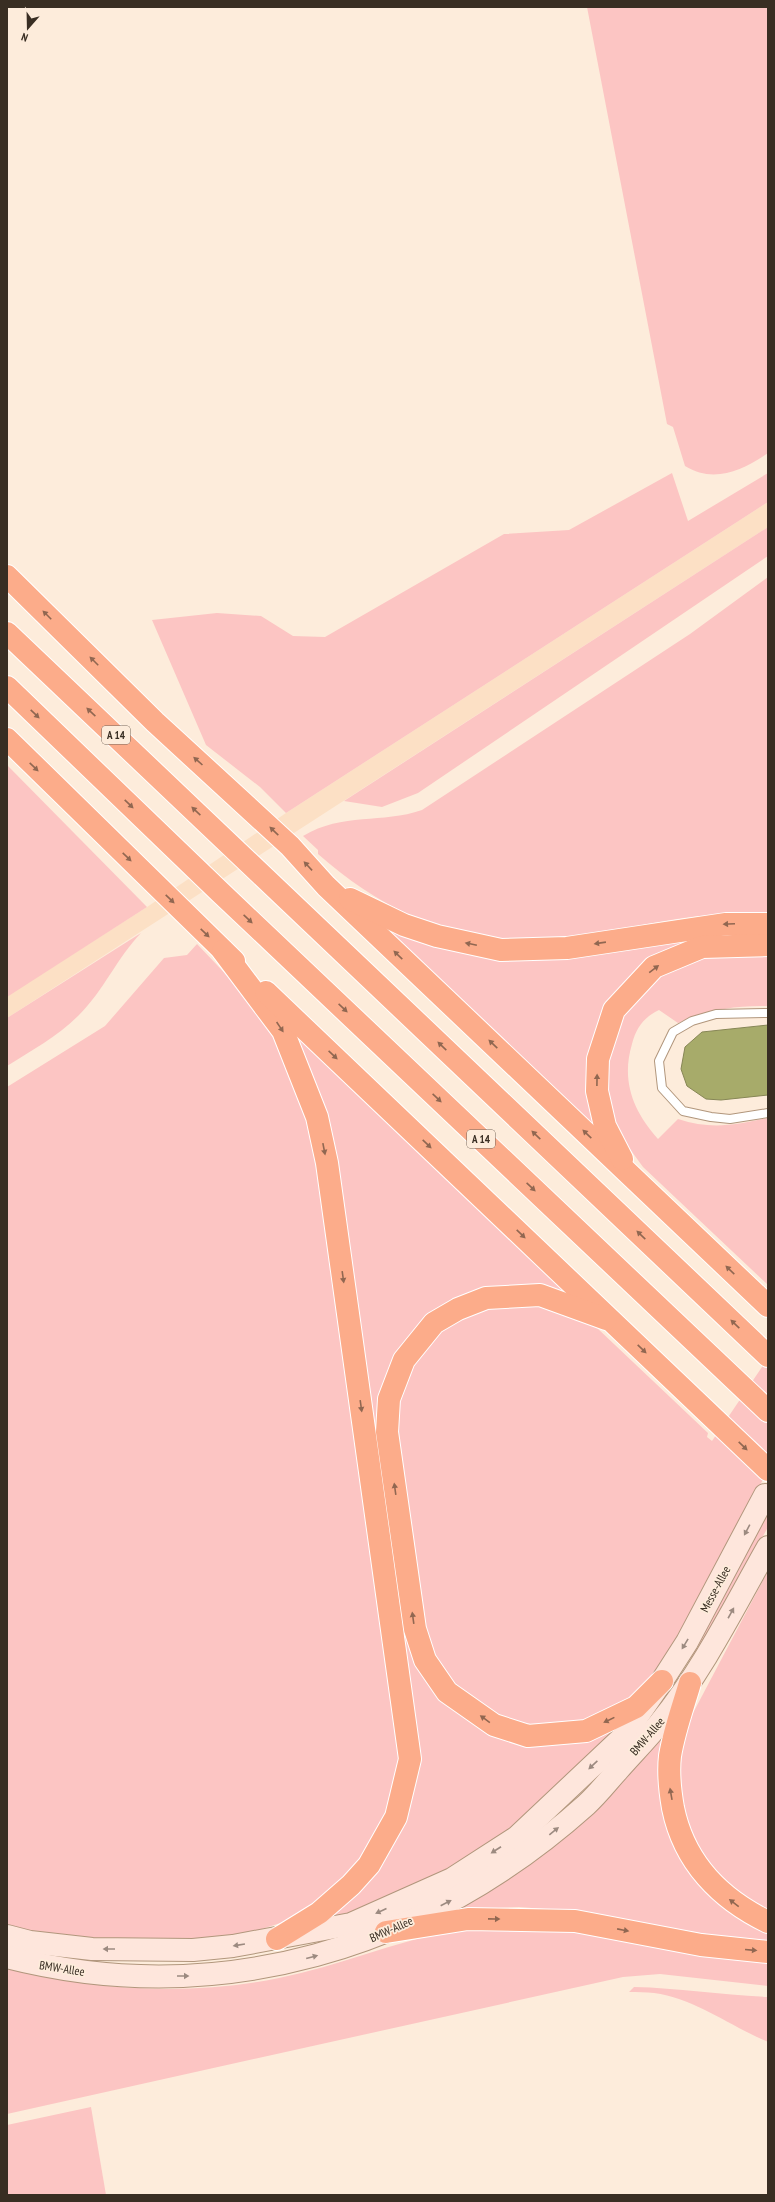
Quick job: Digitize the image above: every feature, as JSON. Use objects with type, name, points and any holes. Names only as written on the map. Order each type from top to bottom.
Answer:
[{"type":"highway","points":[[7,576],[156,722],[290,846],[326,886],[768,1306]]},
{"type":"highway","name":"A 14","points":[[7,633],[766,1354]]},
{"type":"highway","name":"A 14","points":[[7,687],[220,892],[768,1411]]},
{"type":"highway","points":[[7,739],[223,951],[768,1470]]},
{"type":"highway","points":[[326,886],[372,911],[404,925],[437,936],[501,950],[567,948],[726,924],[768,924]]},
{"type":"highway","points":[[635,1180],[617,1152],[605,1126],[597,1091],[598,1060],[614,1010],[654,968],[702,947],[768,945]]},
{"type":"highway","points":[[223,951],[283,1031],[317,1116],[327,1163],[410,1759],[396,1817],[369,1865],[352,1886],[319,1913],[277,1939]]},
{"type":"highway","points":[[614,1322],[540,1295],[486,1298],[458,1309],[434,1323],[404,1360],[389,1399],[387,1432],[414,1629],[426,1660],[447,1692],[494,1726],[528,1736],[586,1731],[636,1707],[662,1681]]},
{"type":"highway","points":[[690,1683],[670,1757],[670,1790],[676,1821],[688,1851],[702,1873],[720,1891],[745,1911],[768,1922]]},
{"type":"highway","points":[[386,1932],[468,1919],[575,1921],[701,1945],[768,1952]]},
{"type":"main road","name":"Messe-Allee","points":[[662,1681],[687,1642],[765,1495]]},
{"type":"main road","name":"Messe-Allee","points":[[690,1683],[768,1546]]},
{"type":"main road","name":"BMW-Allee","points":[[7,1936],[30,1942],[100,1949],[193,1950],[233,1946],[277,1939],[350,1924],[452,1879],[517,1837],[623,1737],[662,1681]]},
{"type":"main road","name":"BMW-Allee","points":[[7,1957],[36,1964],[89,1973],[190,1976],[247,1970],[302,1960],[346,1948],[386,1932],[449,1901],[517,1861],[588,1803],[659,1724],[690,1683]]},
{"type":"lane","points":[[768,1013],[716,1014],[692,1021],[673,1032],[659,1061],[662,1088],[683,1111],[711,1117],[730,1119],[768,1113]]},
{"type":"shaded area","points":[[587,7],[768,7],[768,453],[749,465],[728,473],[707,474],[685,466],[673,427],[667,424]]},
{"type":"shaded area","points":[[672,473],[688,521],[768,473],[768,502],[286,813],[260,787],[206,745],[152,620],[217,613],[261,616],[293,636],[325,637],[504,534],[569,530]]},
{"type":"shaded area","points":[[768,502],[768,527],[7,1018],[7,996],[147,907],[286,813]]},
{"type":"shaded area","points":[[768,527],[768,556],[418,793],[382,807],[344,801]]},
{"type":"shaded area","points":[[768,577],[768,913],[699,916],[596,934],[561,938],[525,939],[492,937],[460,932],[430,923],[401,911],[373,895],[345,876],[318,854],[318,850],[303,836],[333,824],[348,821],[392,817],[422,810],[690,634]]},
{"type":"shaded area","points":[[7,765],[147,907],[7,997]]},
{"type":"shaded area","points":[[380,925],[451,947],[768,930],[707,939],[610,1007],[598,1131]]},
{"type":"shaded area","points":[[141,933],[132,943],[96,995],[71,1023],[35,1049],[7,1066],[7,1018]]},
{"type":"shaded area","points":[[197,944],[247,999],[269,1029],[290,1069],[310,1122],[403,1734],[396,1801],[353,1875],[296,1918],[246,1934],[187,1940],[98,1940],[46,1934],[7,1926],[7,1087],[105,1026],[164,958],[187,955]]},
{"type":"shaded area","points":[[768,951],[768,1006],[745,1006],[722,1009],[689,1018],[678,1023],[659,1010],[649,1016],[638,1028],[632,1044],[628,1071],[629,1083],[636,1106],[642,1118],[658,1139],[678,1119],[701,1124],[723,1125],[745,1123],[768,1118],[768,1285],[643,1167],[619,1134],[607,1102],[606,1070],[617,1022],[647,983],[692,957]]},
{"type":"shaded area","points":[[289,1025],[576,1299],[468,1296],[388,1379],[407,1629],[479,1725],[617,1727],[620,1731],[504,1836],[457,1865],[373,1904],[317,1924],[413,1789],[342,1213]]},
{"type":"shaded area","points":[[768,1025],[768,1095],[721,1100],[706,1099],[687,1086],[681,1069],[685,1047],[702,1032]]},
{"type":"shaded area","points":[[535,1303],[596,1327],[708,1433],[707,1437],[712,1441],[768,1358],[768,1470],[674,1648],[658,1673],[628,1703],[570,1728],[512,1724],[452,1687],[424,1639],[394,1441],[401,1385],[436,1331],[479,1308]]},
{"type":"shaded area","points":[[768,1509],[768,1527],[695,1661],[687,1656]]},
{"type":"shaded area","points":[[768,1571],[768,1914],[734,1894],[715,1875],[701,1854],[690,1833],[683,1810],[680,1787],[680,1763],[685,1738],[693,1713]]},
{"type":"shaded area","points":[[662,1734],[667,1736],[661,1764],[712,1896],[738,1918],[768,1934],[768,1944],[558,1910],[519,1907],[449,1910],[510,1876],[539,1857],[566,1835],[617,1788]]},
{"type":"shaded area","points":[[541,1925],[768,1962],[768,1986],[660,1974],[623,1977],[7,2114],[7,1968],[40,1976],[108,1986],[177,1989],[212,1987],[246,1984],[301,1973],[410,1941],[454,1930],[465,1928]]},
{"type":"shaded area","points":[[634,1987],[768,1997],[768,2042],[684,2001],[654,1993],[629,1992]]},
{"type":"shaded area","points":[[91,2107],[106,2195],[7,2195],[7,2125]]}]
